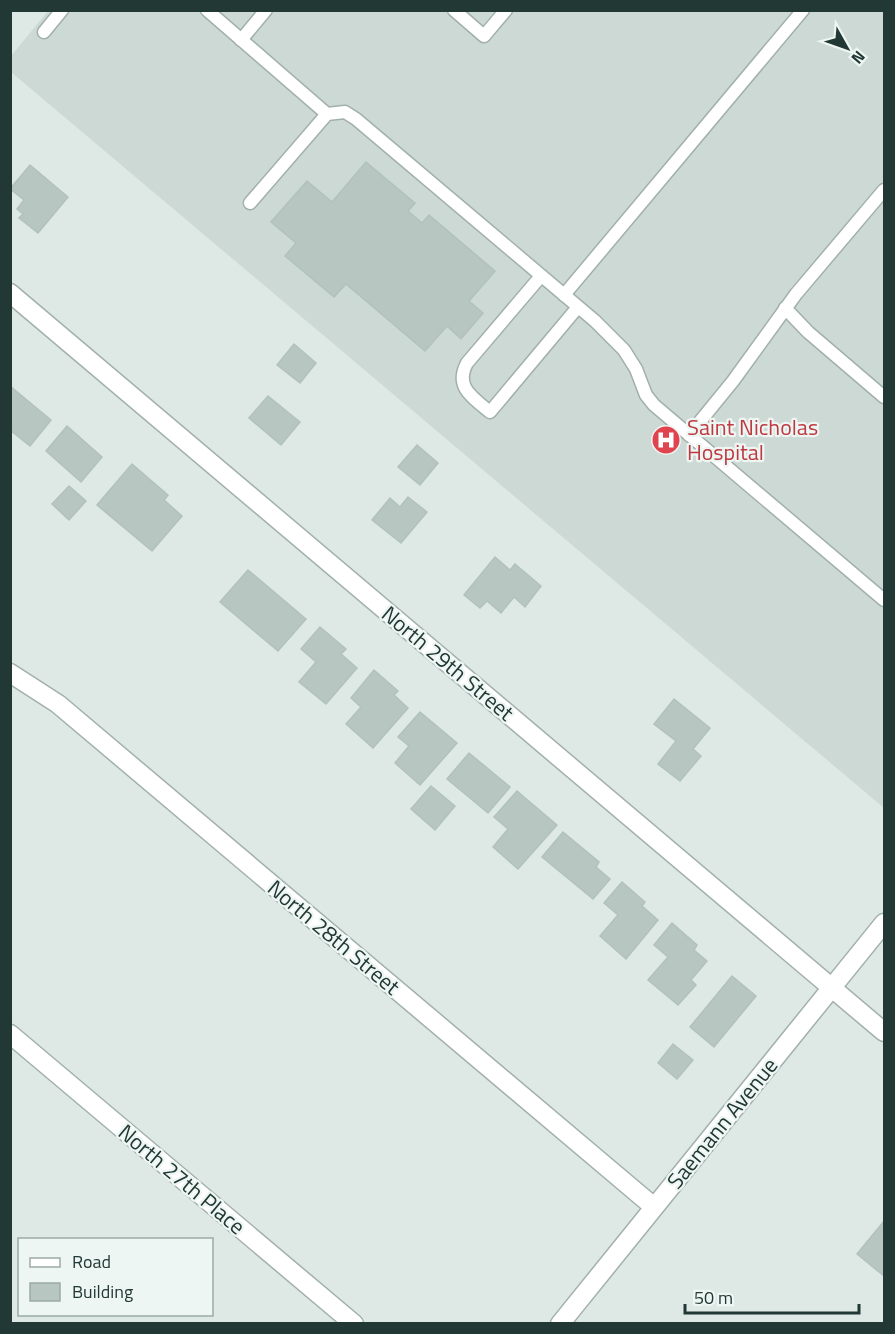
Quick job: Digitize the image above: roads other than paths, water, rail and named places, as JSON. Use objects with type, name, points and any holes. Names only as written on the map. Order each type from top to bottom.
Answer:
[{"type":"street","name":"North 29th Street","points":[[10,293],[885,1032]]},
{"type":"street","name":"North 28th Street","points":[[10,673],[58,704],[654,1207]]},
{"type":"street","name":"Saemann Avenue","points":[[560,1323],[885,923]]},
{"type":"street","name":"North 27th Place","points":[[10,1034],[354,1323]]},
{"type":"lane","points":[[44,32],[62,10]]},
{"type":"lane","points":[[207,10],[327,114]]},
{"type":"lane","points":[[241,40],[266,10]]},
{"type":"lane","points":[[454,10],[484,36],[506,10]]},
{"type":"lane","points":[[564,295],[803,10]]},
{"type":"lane","points":[[250,203],[327,114],[345,112],[612,336],[636,369],[646,395],[654,405],[885,600]]},
{"type":"lane","points":[[689,435],[733,381],[785,308],[885,190]]},
{"type":"lane","points":[[541,276],[463,369],[462,380],[471,397],[490,412],[578,307]]},
{"type":"lane","points":[[785,308],[808,332],[885,397]]},
{"type":"place","name":"Saint Nicholas Hospital","points":[[666,440]]}]
